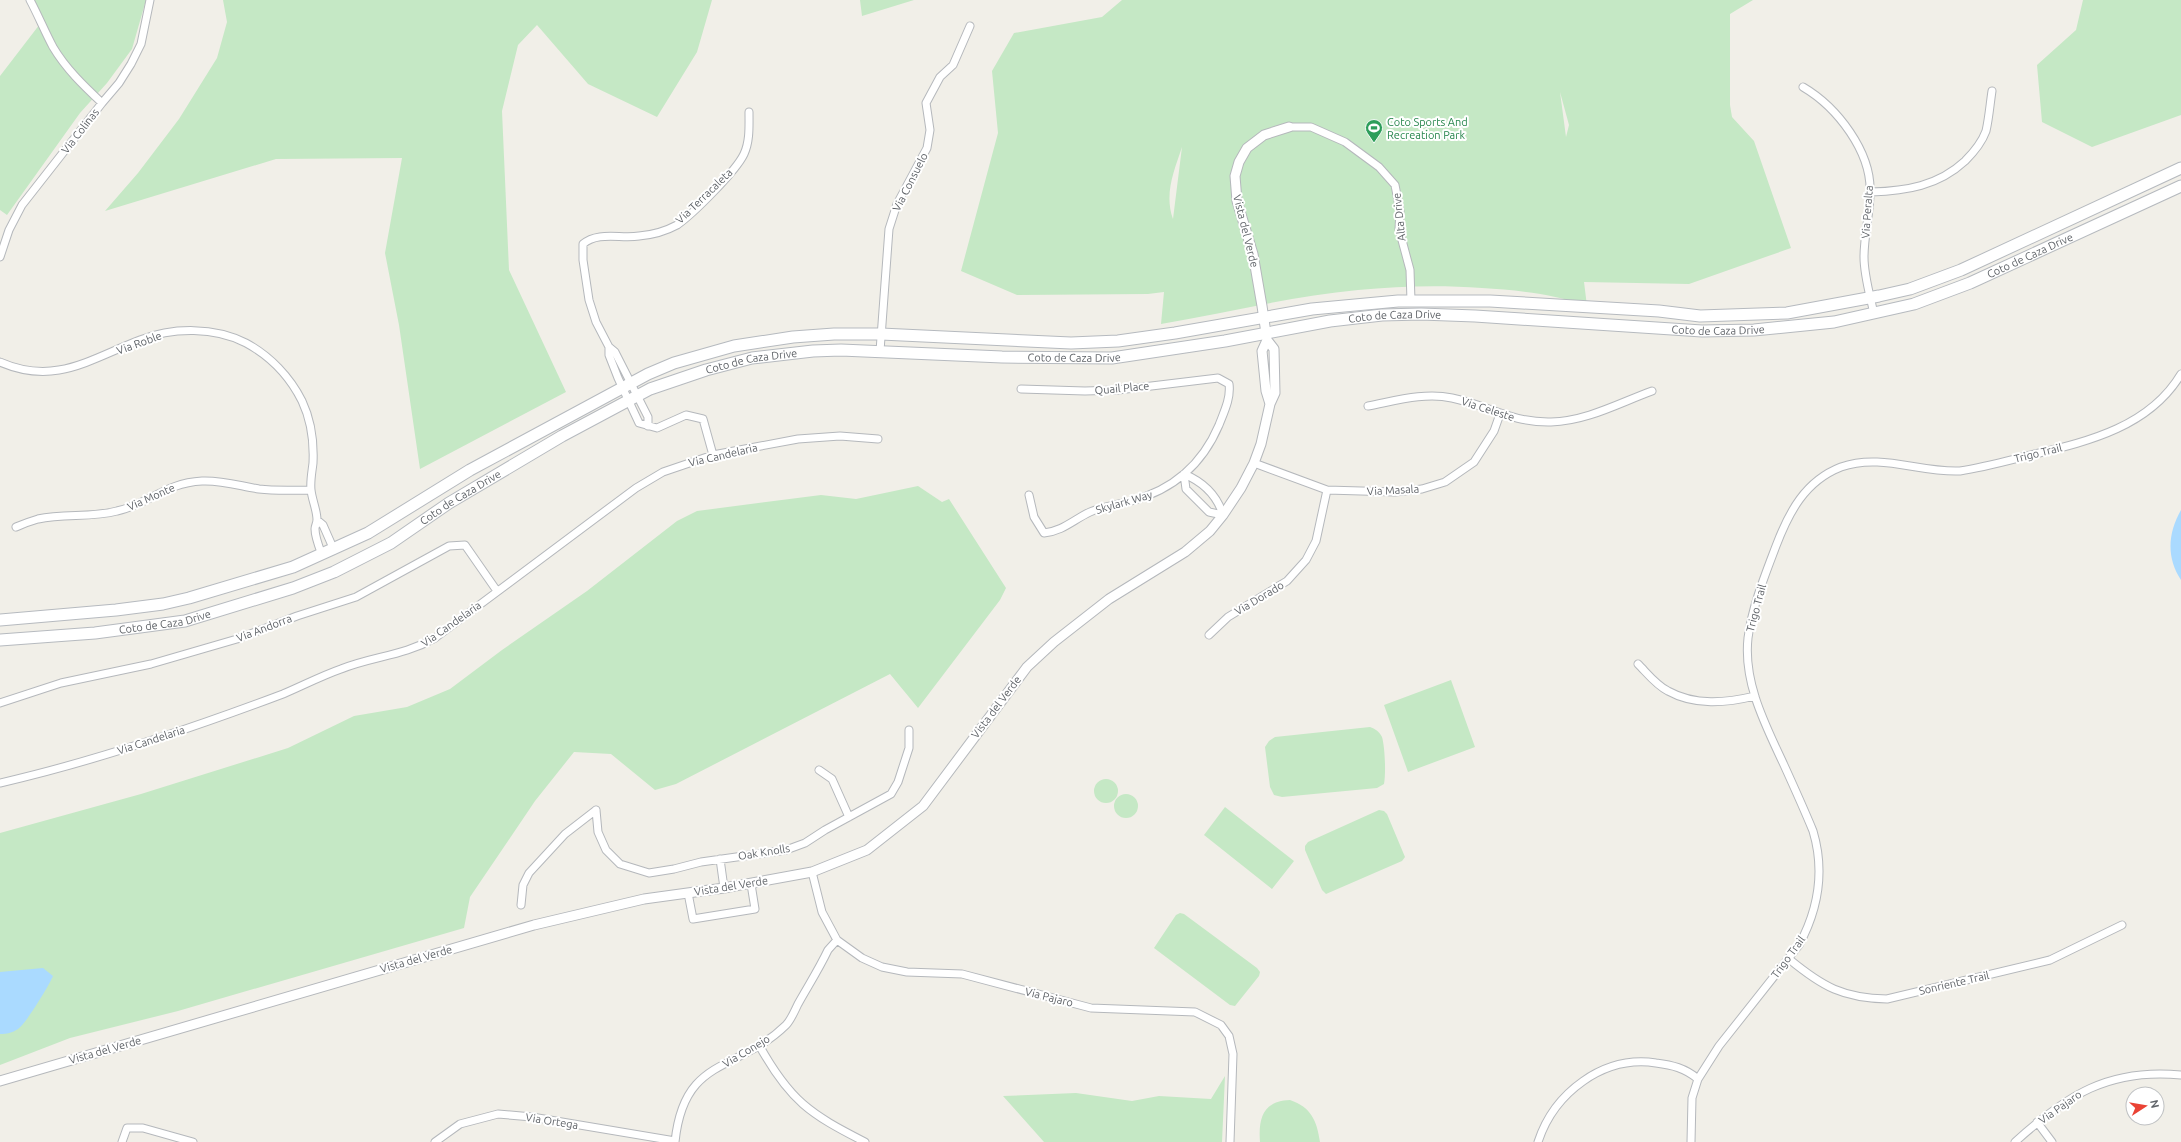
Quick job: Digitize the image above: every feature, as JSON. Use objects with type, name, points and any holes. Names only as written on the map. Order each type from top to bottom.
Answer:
[{"type":"main road","name":"Coto de Caza Drive","points":[[0,620],[116,610],[189,598],[293,567],[334,550],[368,533],[470,470],[626,385],[674,364],[734,346],[793,337],[881,334],[1071,343],[1118,340],[1175,333],[1312,309],[1410,301],[1490,301],[1659,311],[1700,316],[1787,313],[1910,289],[1961,270],[2181,168]]},
{"type":"main road","name":"Coto de Caza Drive","points":[[0,640],[95,633],[185,621],[293,588],[334,572],[390,543],[449,503],[562,436],[650,389],[692,374],[752,358],[813,351],[880,351],[1002,357],[1112,358],[1266,337],[1330,321],[1374,316],[1421,314],[1702,332],[1754,330],[1834,322],[1914,304],[1977,280],[2181,186]]},
{"type":"street","points":[[30,0],[43,29],[64,63],[81,83],[102,103]]},
{"type":"street","name":"Via Colinas","points":[[0,257],[9,230],[22,205],[102,103],[120,84],[140,44],[150,0]]},
{"type":"street","name":"Via Consuelo","points":[[880,351],[888,229],[897,204],[927,148],[930,130],[926,103],[940,77],[953,65],[970,26]]},
{"type":"street","name":"Via Peralta","points":[[1803,87],[1813,93],[1846,126],[1856,140],[1868,169],[1870,192],[1864,256],[1865,274],[1874,314]]},
{"type":"street","points":[[1870,192],[1904,190],[1918,187],[1944,178],[1955,171],[1972,155],[1985,132],[1992,91]]},
{"type":"street","name":"Via Terracaleta","points":[[713,455],[703,419],[686,415],[657,428],[639,423],[615,352],[609,347],[596,322],[589,300],[583,260],[583,244],[594,237],[638,237],[659,232],[676,225],[730,173],[743,154],[749,134],[749,112]]},
{"type":"street","name":"Alta Drive","points":[[1289,127],[1311,127],[1345,142],[1379,167],[1395,185],[1400,210],[1399,229],[1410,270],[1410,301]]},
{"type":"street","name":"Vista del Verde","points":[[0,1081],[534,925],[644,899],[751,884],[812,872],[866,850],[923,806],[1027,667],[1054,642],[1109,599],[1185,552],[1210,531],[1241,488],[1254,463],[1261,444],[1270,404],[1266,391],[1262,351],[1266,337],[1264,318],[1252,254],[1237,201],[1235,176],[1238,162],[1247,148],[1264,135],[1289,127]]},
{"type":"street","name":"Via Roble","points":[[0,362],[29,372],[56,371],[83,365],[141,339],[160,334],[192,330],[221,334],[239,339],[253,347],[279,367],[290,381],[302,401],[309,421],[313,446],[311,490],[317,520],[315,528],[322,555]]},
{"type":"street","name":"Trigo Trail","points":[[1691,1142],[1692,1098],[1698,1079],[1719,1046],[1789,959],[1809,928],[1814,911],[1820,872],[1818,848],[1801,802],[1755,696],[1748,666],[1747,652],[1753,614],[1784,524],[1798,500],[1816,481],[1828,473],[1859,462],[1875,461],[1944,472],[1960,471],[2088,440],[2116,430],[2132,421],[2163,396],[2181,374]]},
{"type":"street","name":"Quail Place","points":[[1021,389],[1085,391],[1118,390],[1204,378],[1223,380]]},
{"type":"street","name":"Skylark Way","points":[[1029,495],[1034,517],[1044,533],[1057,532],[1091,512],[1153,494],[1172,485],[1184,474],[1212,441],[1228,400],[1229,384],[1223,380]]},
{"type":"street","name":"Via Celeste","points":[[1368,406],[1430,396],[1457,399],[1500,414],[1523,420],[1551,422],[1575,419],[1597,413],[1652,391]]},
{"type":"street","name":"Via Masala","points":[[1254,463],[1327,490],[1395,492],[1422,489],[1445,482],[1474,462],[1494,431],[1500,414]]},
{"type":"street","name":"Via Candelaria","points":[[0,783],[154,740],[284,693],[354,664],[403,653],[419,647],[435,638],[636,488],[663,472],[713,455],[798,439],[840,436],[878,439]]},
{"type":"street","points":[[1184,474],[1198,480],[1219,501],[1223,515],[1209,512],[1186,489],[1184,474]]},
{"type":"street","name":"Via Monte","points":[[16,527],[39,519],[95,516],[118,511],[171,486],[189,482],[220,481],[261,489],[282,491],[311,490]]},
{"type":"street","name":"Via Dorado","points":[[1209,635],[1228,617],[1287,581],[1306,560],[1316,541],[1327,490]]},
{"type":"street","name":"Via Roble","points":[[317,520],[323,525],[334,550]]},
{"type":"street","name":"Via Andorra","points":[[0,703],[61,683],[151,664],[237,639],[297,616],[356,597],[449,546],[465,545],[497,591]]},
{"type":"street","points":[[1638,664],[1667,691],[1687,699],[1729,703],[1755,696]]},
{"type":"street","name":"Oak Knolls","points":[[521,905],[523,885],[529,873],[565,834],[596,810],[598,832],[606,850],[620,864],[635,870],[649,873],[720,859],[786,850],[805,843],[891,794],[898,782],[909,748],[909,730]]},
{"type":"street","points":[[819,770],[832,779],[849,817]]},
{"type":"street","points":[[720,859],[724,888]]},
{"type":"street","name":"Via Pajaro","points":[[812,872],[822,912],[837,940],[862,958],[882,967],[907,972],[962,974],[1091,1008],[1195,1012],[1220,1026],[1229,1036],[1233,1072],[1230,1142]]},
{"type":"street","points":[[688,893],[693,919],[755,909],[751,884]]},
{"type":"street","name":"Sonriente Trail","points":[[1789,959],[1812,978],[1826,987],[1864,998],[1887,998],[2050,960],[2122,925]]},
{"type":"street","name":"Via Conejo","points":[[675,1142],[679,1115],[692,1087],[707,1073],[759,1045],[787,1024],[828,950],[837,940]]},
{"type":"street","points":[[759,1045],[780,1081],[805,1108],[824,1121],[865,1142]]},
{"type":"street","points":[[1538,1142],[1548,1118],[1566,1095],[1587,1079],[1611,1066],[1624,1063],[1657,1063],[1678,1066],[1688,1070],[1698,1079]]},
{"type":"street","name":"Via Pajaro","points":[[2015,1142],[2037,1122],[2078,1093],[2102,1082],[2125,1076],[2156,1073],[2181,1076]]},
{"type":"street","name":"Via Ortega","points":[[435,1142],[460,1124],[498,1114],[532,1117],[675,1142]]},
{"type":"street","points":[[2037,1122],[2052,1142]]},
{"type":"street","points":[[122,1142],[127,1128],[143,1128],[193,1142]]},
{"type":"green space","points":[[34,0],[146,0],[132,49],[107,83],[80,113],[7,215],[0,210],[0,76],[43,20]]},
{"type":"green space","points":[[223,0],[712,0],[697,52],[657,117],[588,84],[537,25],[518,45],[502,111],[509,270],[566,392],[420,469],[399,325],[385,253],[402,158],[276,159],[105,211],[138,173],[179,119],[217,58],[227,22]]},
{"type":"green space","points":[[860,0],[914,0],[862,16]]},
{"type":"green space","points":[[1122,0],[1753,0],[1730,14],[1730,105],[1732,117],[1754,141],[1791,248],[1689,284],[1584,282],[1587,306],[1562,298],[1509,290],[1451,286],[1405,287],[1358,290],[1309,296],[1161,324],[1164,292],[1148,294],[1017,295],[961,271],[998,133],[992,71],[1014,33],[1102,17]],"holes":[[[1560,92],[1569,125],[1566,137]],[[1182,147],[1173,219],[1169,201],[1171,183]]]},
{"type":"green space","points":[[2083,0],[2181,0],[2181,115],[2092,147],[2042,122],[2037,65],[2076,30]]},
{"type":"green space","points":[[918,486],[942,502],[949,499],[1006,588],[1000,600],[918,708],[890,674],[676,784],[655,790],[611,754],[574,752],[535,801],[470,897],[464,928],[178,1011],[70,1038],[0,1065],[0,833],[141,794],[288,748],[354,716],[407,707],[450,689],[502,650],[587,591],[677,521],[697,511],[821,495],[856,499]]},
{"type":"green space","points":[[1451,680],[1475,747],[1408,772],[1384,705]]},
{"type":"green space","points":[[1370,727],[1377,730],[1382,737],[1385,760],[1384,784],[1377,788],[1282,797],[1274,795],[1270,787],[1265,747],[1269,741],[1275,737]]},
{"type":"green space","points":[[1106,779],[1115,782],[1118,791],[1115,800],[1106,803],[1097,800],[1094,791],[1097,782]]},
{"type":"green space","points":[[1126,794],[1135,797],[1138,806],[1135,815],[1126,818],[1117,815],[1114,806],[1117,797]]},
{"type":"green space","points":[[1225,807],[1294,861],[1272,889],[1204,835]]},
{"type":"green space","points":[[1379,810],[1384,811],[1387,814],[1405,857],[1402,861],[1326,894],[1322,890],[1305,850],[1305,846],[1308,842]]},
{"type":"green space","points":[[1180,913],[1184,914],[1257,968],[1260,972],[1259,976],[1235,1006],[1230,1005],[1154,948],[1176,915]]},
{"type":"green space","points":[[1225,1076],[1222,1142],[1044,1142],[1003,1096],[1076,1093],[1132,1101],[1159,1096],[1211,1099]]},
{"type":"green space","points":[[1290,1100],[1303,1107],[1312,1116],[1315,1121],[1320,1142],[1260,1142],[1260,1125],[1264,1112],[1274,1103]]},
{"type":"water","points":[[2181,510],[2181,580],[2173,563],[2170,545],[2173,527]]},
{"type":"water","points":[[43,968],[53,976],[37,1004],[18,1029],[9,1033],[0,1034],[0,972]]},
{"type":"place","name":"Coto Sports And Recreation Park","points":[[1374,143]]}]
